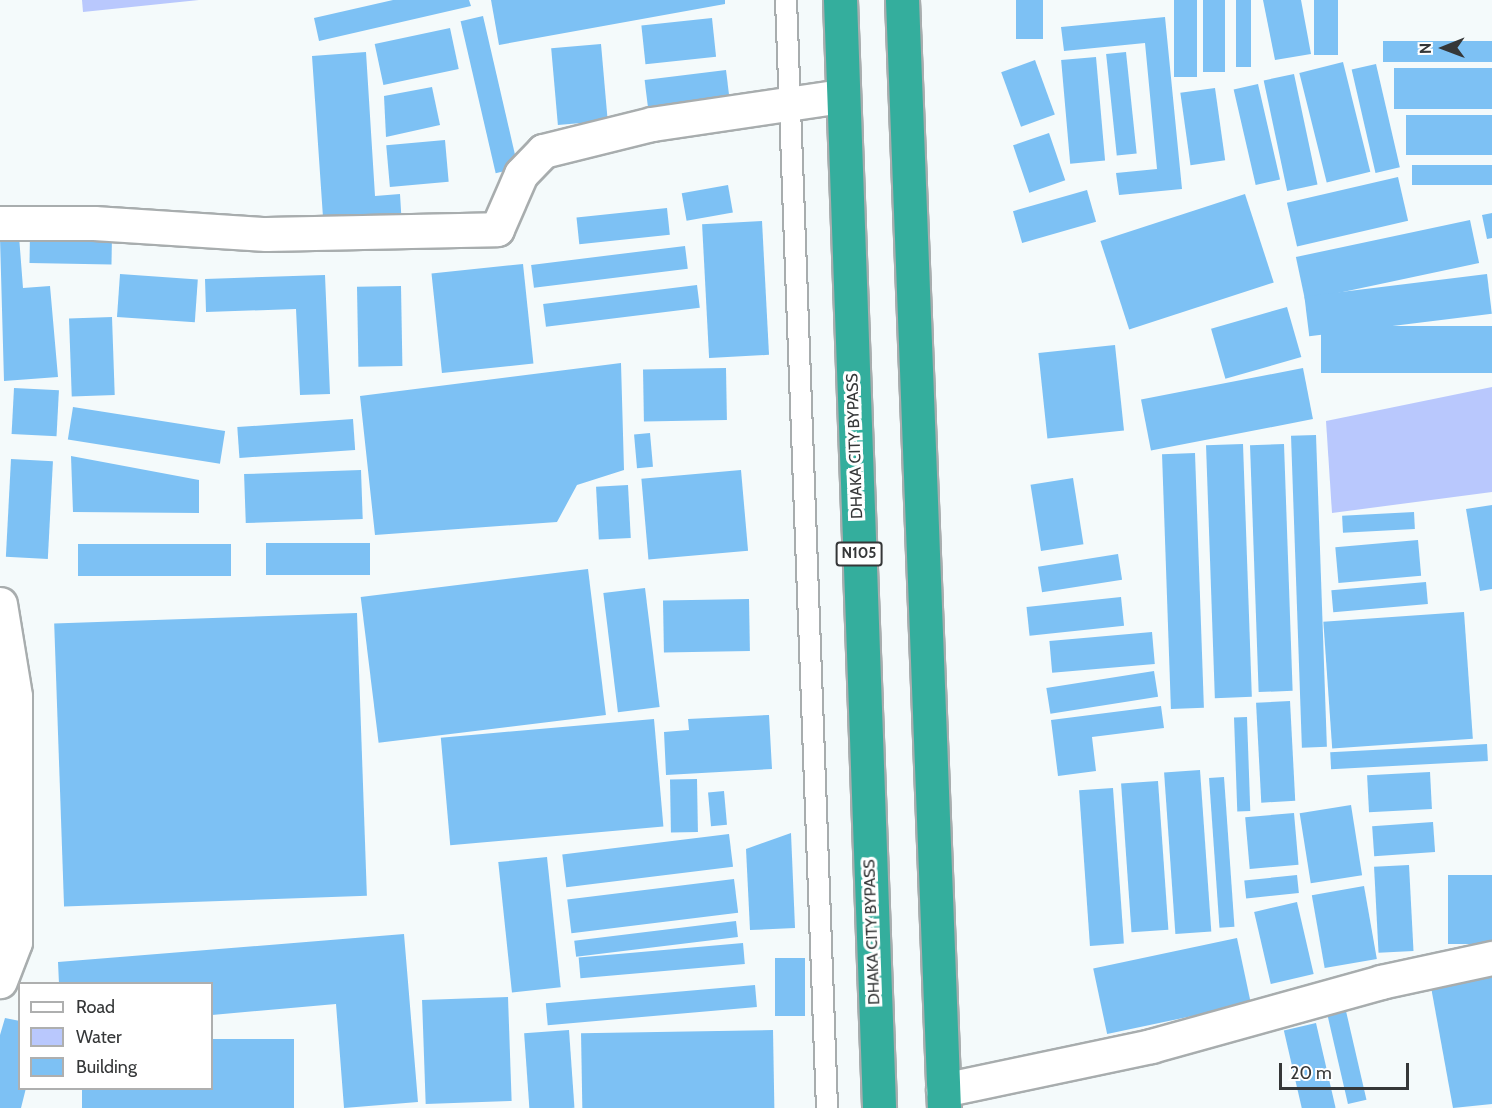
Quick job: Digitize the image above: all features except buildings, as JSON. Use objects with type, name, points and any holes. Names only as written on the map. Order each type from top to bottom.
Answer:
[{"type":"highway","name":"DHAKA CITY BYPASS","points":[[840,0],[879,1108]]},
{"type":"highway","points":[[902,0],[943,1099]]},
{"type":"street","points":[[0,223],[94,223],[266,234],[497,229],[521,174],[543,151],[652,124],[790,100],[842,96]]},
{"type":"street","points":[[0,604],[15,696],[15,942],[0,981]]},
{"type":"street","points":[[943,1099],[1151,1046],[1381,982],[1492,958]]},
{"type":"lane","points":[[786,0],[826,1108]]},
{"type":"water","points":[[82,0],[199,0],[83,12]]},
{"type":"water","points":[[1492,387],[1492,492],[1332,513],[1326,421]]}]
